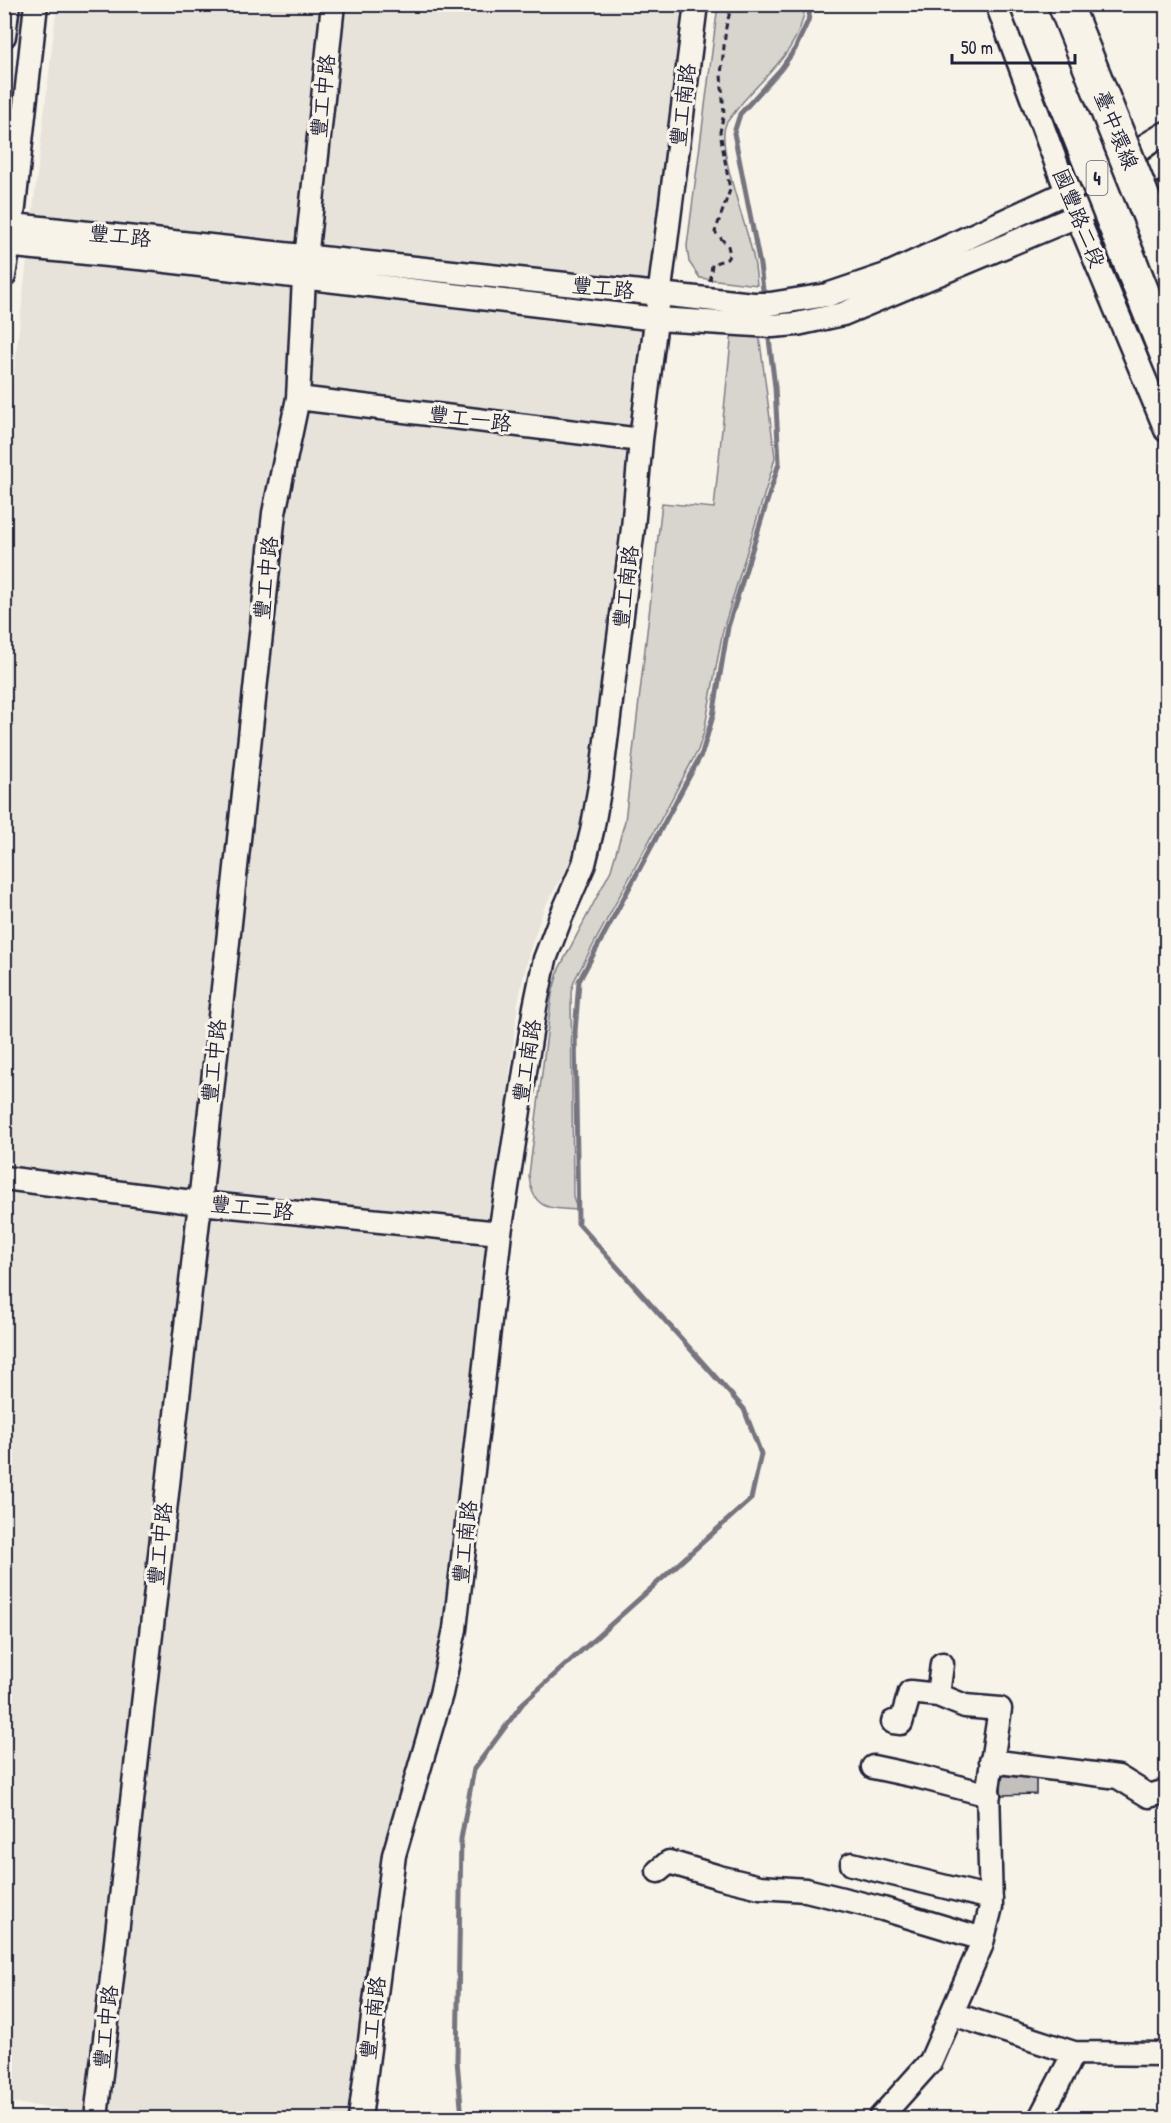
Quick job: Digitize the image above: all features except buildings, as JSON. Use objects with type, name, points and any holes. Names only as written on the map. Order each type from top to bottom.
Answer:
[{"type":"highway","name":"臺中環線","points":[[1027,4],[1167,352]]},
{"type":"highway","name":"臺中環線","points":[[1065,4],[1167,256]]},
{"type":"street","points":[[4,36],[8,4]]},
{"type":"street","points":[[4,276],[7,235],[36,4]]},
{"type":"street","name":"豐工中路","points":[[96,2118],[200,1203],[274,513],[298,398],[306,267],[333,4]]},
{"type":"street","name":"豐工南路","points":[[360,2118],[394,1855],[441,1694],[455,1629],[500,1233],[535,1007],[545,959],[584,864],[592,831],[633,528],[641,440],[696,4]]},
{"type":"street","name":"國豐路二段","points":[[997,4],[1067,192],[1167,430]]},
{"type":"street","points":[[1082,4],[1135,152],[1167,231]]},
{"type":"street","name":"豐工路","points":[[306,267],[657,319],[762,315],[886,275],[1067,192],[1167,133]]},
{"type":"street","name":"豐工路","points":[[7,235],[149,259],[306,267],[708,299],[797,324],[843,314],[1077,216],[1145,177],[1167,161]]},
{"type":"street","name":"豐工一路","points":[[298,398],[641,440]]},
{"type":"street","name":"豐工二路","points":[[4,1178],[200,1203],[500,1233]]},
{"type":"street","points":[[938,1695],[942,1664]]},
{"type":"street","points":[[880,2118],[931,2061],[983,1939],[991,1907],[988,1795],[1000,1708],[965,1706],[938,1695],[909,1692],[901,1723],[893,1722]]},
{"type":"street","points":[[992,1761],[1118,1777],[1149,1796],[1167,1791]]},
{"type":"street","points":[[873,1767],[988,1795]]},
{"type":"street","points":[[658,1871],[669,1862],[760,1887],[806,1890],[883,1909],[983,1939]]},
{"type":"street","points":[[852,1864],[991,1898]]},
{"type":"street","points":[[953,2013],[1074,2053],[1167,2054]]},
{"type":"street","points":[[1040,2118],[1074,2053]]},
{"type":"path","points":[[708,299],[712,264],[727,259],[730,254],[728,246],[715,232],[730,190],[720,132],[724,113],[721,75],[726,27],[732,4]]},
{"type":"shaded area","points":[[57,5],[686,5],[655,271],[644,315],[589,778],[572,859],[544,908],[529,953],[518,1002],[445,1635],[384,1855],[351,2109],[346,2118],[131,2118],[5,2102],[4,456]]},
{"type":"shaded area","points":[[718,5],[805,5],[797,36],[789,49],[730,118],[724,134],[732,182],[753,254],[757,285],[700,278],[689,262],[687,246]]},
{"type":"shaded area","points":[[732,331],[759,334],[775,457],[723,630],[704,732],[698,750],[575,979],[571,991],[573,1196],[577,1210],[558,1209],[538,1201],[534,1195],[529,1175],[552,994],[559,969],[611,870],[625,821],[662,503],[714,508]]},
{"type":"waterway","points":[[764,298],[760,265],[734,133],[740,114],[781,69],[795,49],[808,21],[811,4]]},
{"type":"waterway","points":[[462,2118],[457,2060],[461,1839],[474,1769],[523,1703],[751,1499],[761,1454],[744,1409],[578,1223],[575,1032],[579,981],[702,753],[713,716],[728,627],[779,463],[775,387],[768,331]]}]
